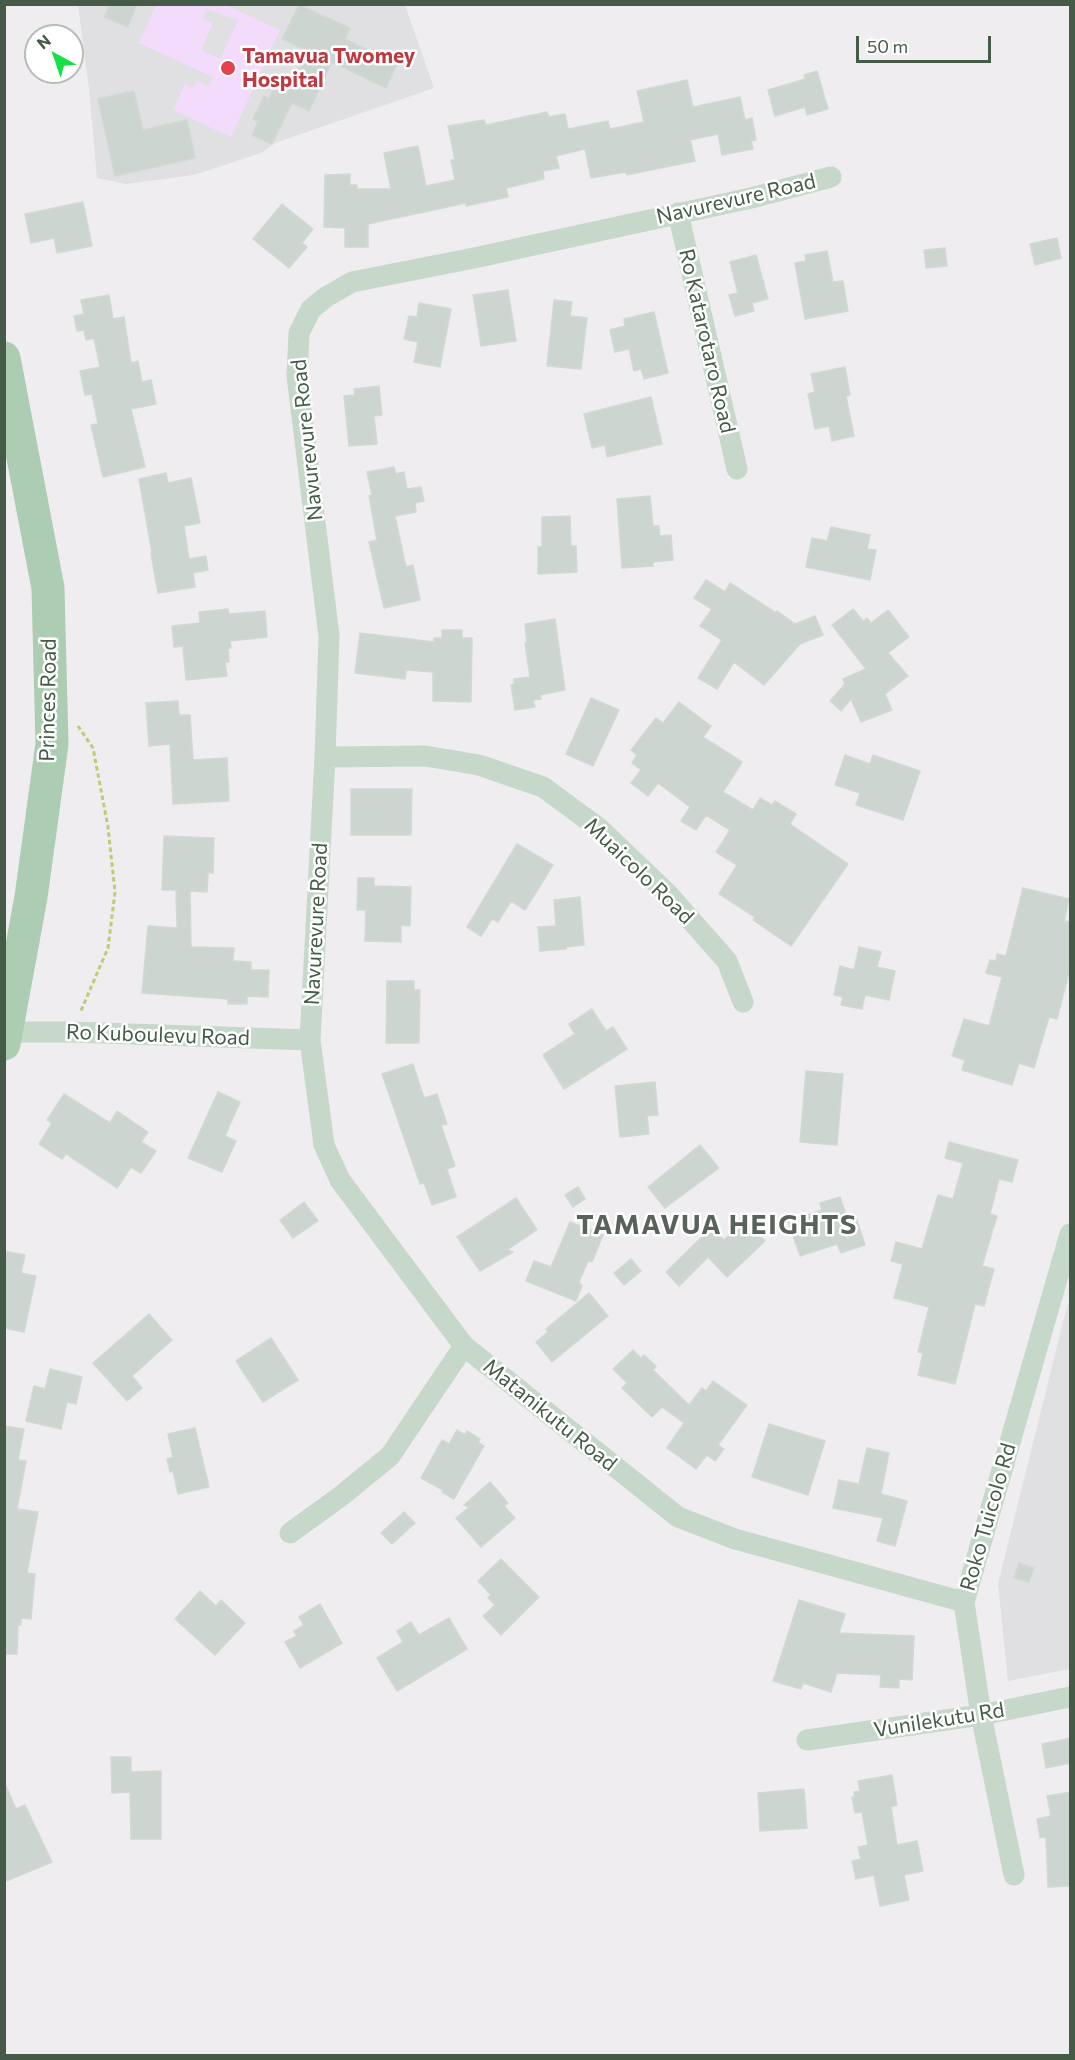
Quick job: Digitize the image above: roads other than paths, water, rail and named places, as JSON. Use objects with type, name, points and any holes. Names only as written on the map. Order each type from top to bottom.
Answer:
[{"type":"main road","name":"Princes Road","points":[[4,358],[48,588],[52,744],[31,897],[6,1038]]},
{"type":"street","name":"Navurevure Road","points":[[310,1040],[326,757],[329,636],[297,376],[299,333],[312,309],[326,297],[352,282],[751,198],[831,177]]},
{"type":"street","name":"Ro Katarotaro Road","points":[[678,213],[736,469]]},
{"type":"street","name":"Muaicolo Road","points":[[326,757],[425,756],[479,765],[543,787],[600,829],[668,893],[727,961],[743,1002]]},
{"type":"street","name":"Ro Kuboulevu Road","points":[[6,1038],[72,1032],[310,1040]]},
{"type":"street","name":"Matanikutu Road","points":[[310,1040],[324,1145],[340,1180],[464,1346],[678,1517],[735,1539],[964,1602]]},
{"type":"street","name":"Roko Tuicolo Rd","points":[[1014,1875],[981,1715],[964,1602],[1071,1234]]},
{"type":"street","points":[[290,1533],[390,1456],[464,1346]]},
{"type":"street","name":"Vunilekutu Rd","points":[[807,1740],[981,1715],[1071,1697]]},
{"type":"place","name":"Tamavua Twomey Hospital","points":[[228,68]]},
{"type":"district","name":"TAMAVUA HEIGHTS","points":[[717,1225]]}]
